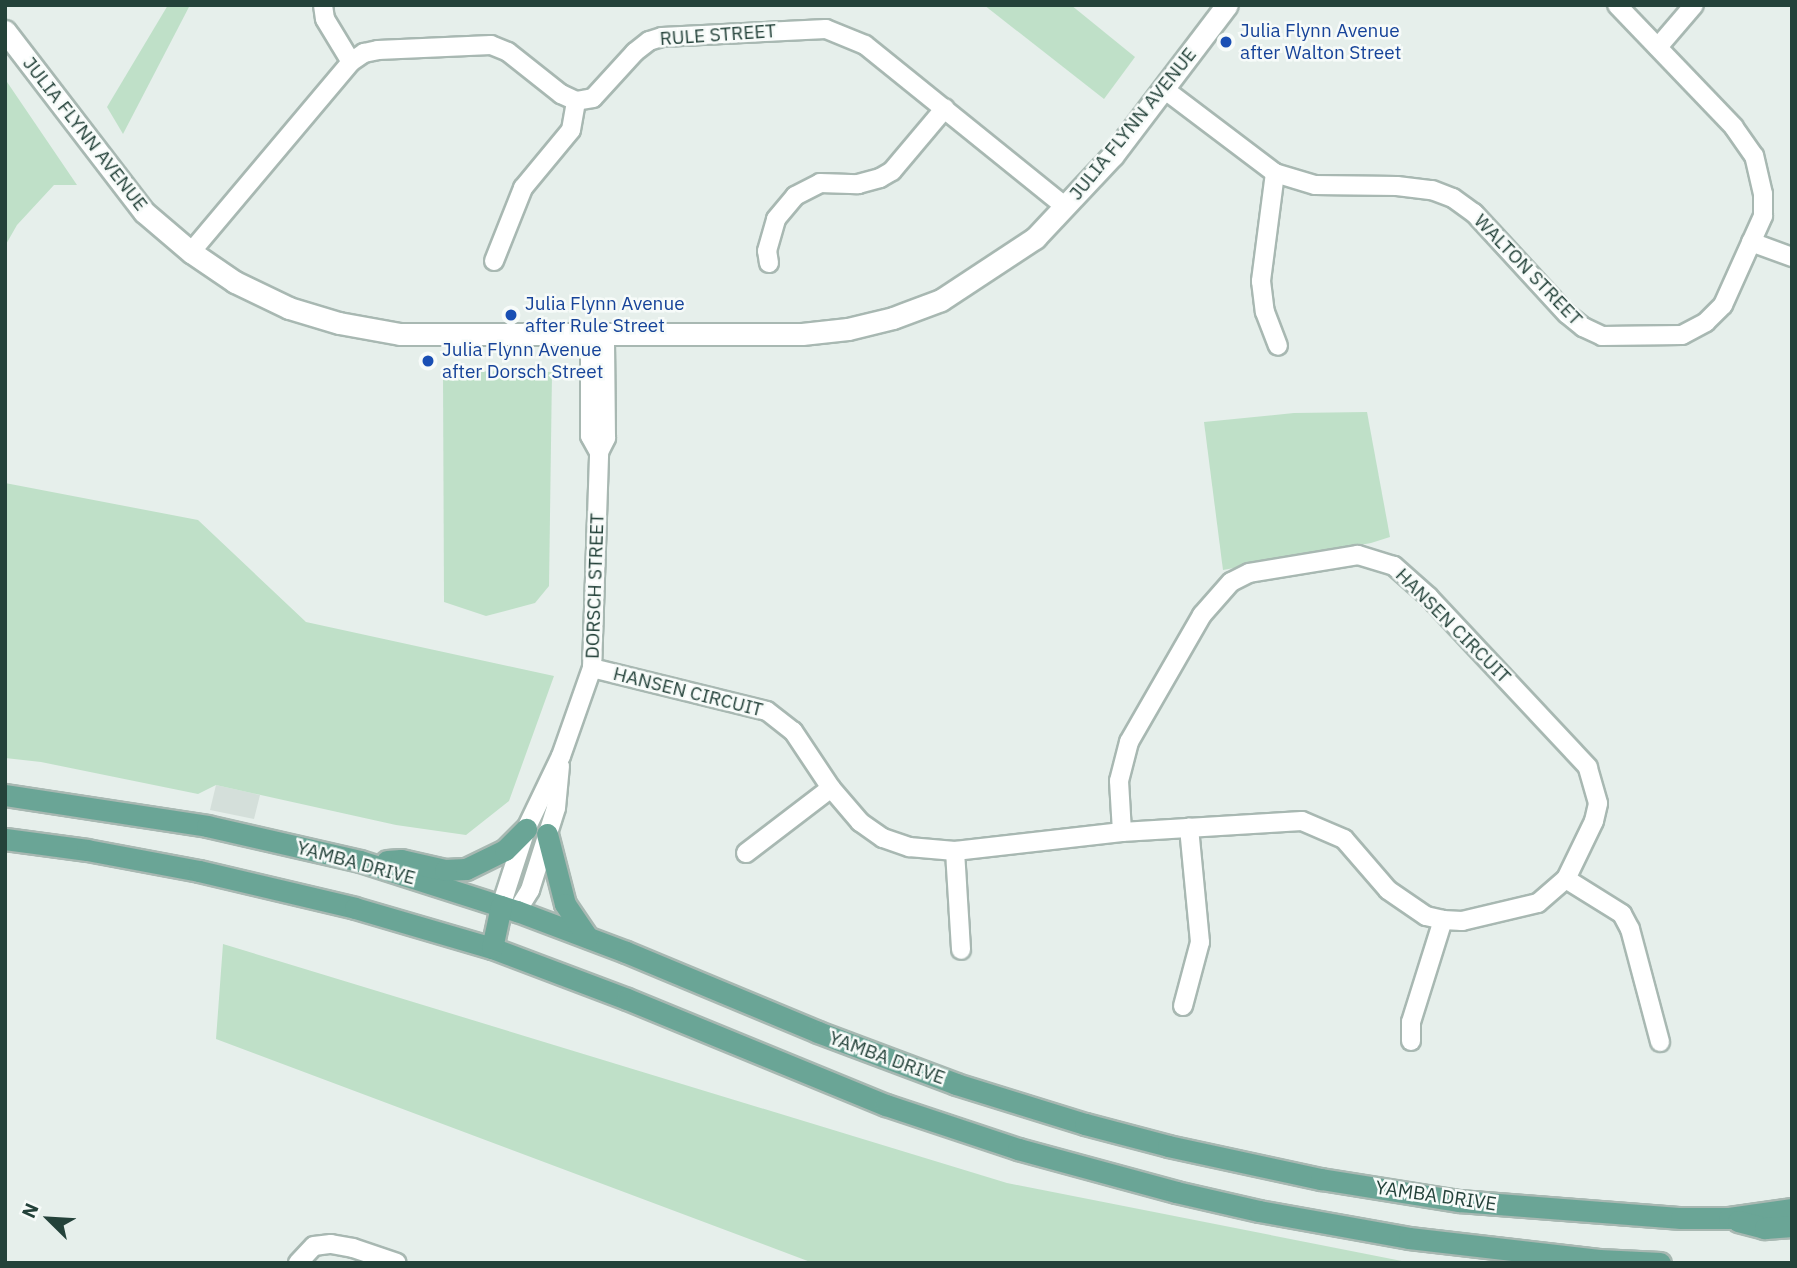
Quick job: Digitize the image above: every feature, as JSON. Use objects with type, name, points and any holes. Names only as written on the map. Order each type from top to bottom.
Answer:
[{"type":"main road","name":"YAMBA DRIVE","points":[[5,795],[207,826],[360,861],[587,937],[909,1067],[1027,1107],[1168,1146],[1321,1179],[1407,1194],[1553,1210],[1729,1218],[1792,1209]]},
{"type":"main road","points":[[360,861],[401,860],[445,870],[466,869],[505,850],[526,830]]},
{"type":"main road","points":[[547,834],[565,904],[587,937]]},
{"type":"main road","points":[[5,839],[87,850],[199,871],[355,908],[496,950],[886,1105],[1094,1171],[1259,1211],[1409,1238],[1599,1260],[1660,1263]]},
{"type":"main road","points":[[496,950],[509,909]]},
{"type":"main road","points":[[1729,1218],[1765,1228],[1792,1226]]},
{"type":"street","points":[[323,5],[325,19],[351,62]]},
{"type":"street","name":"JULIA FLYNN AVENUE","points":[[5,31],[144,212],[191,252],[235,282],[289,308],[339,323],[400,334],[802,334],[848,329],[893,318],[941,300],[1035,238],[1113,155],[1227,5]]},
{"type":"street","name":"WALTON STREET","points":[[1164,89],[1275,173],[1315,185],[1397,186],[1432,190],[1453,198],[1474,213],[1567,314],[1583,327],[1602,336],[1682,335],[1706,322],[1723,305],[1763,216],[1763,194],[1754,156],[1734,127],[1617,5]]},
{"type":"street","points":[[1658,47],[1694,5]]},
{"type":"street","name":"RULE STREET","points":[[576,101],[593,98],[635,52],[649,41],[662,37],[826,29],[865,45],[1066,206]]},
{"type":"street","points":[[191,252],[351,62],[364,53],[378,50],[491,45],[508,52],[561,94],[576,101],[572,130],[523,188],[494,261]]},
{"type":"street","points":[[769,263],[767,251],[776,219],[795,196],[820,183],[858,184],[880,178],[892,171],[945,108]]},
{"type":"street","points":[[1275,173],[1261,281],[1265,312],[1278,346]]},
{"type":"street","points":[[1751,242],[1792,257]]},
{"type":"street","name":"DORSCH STREET","points":[[509,909],[526,830],[561,756],[593,660],[599,452],[590,436],[598,335]]},
{"type":"street","name":"HANSEN CIRCUIT","points":[[593,660],[767,711],[793,731],[831,788],[860,822],[883,838],[909,847],[955,851],[1122,832],[1302,821],[1344,839],[1388,890],[1426,916],[1462,921],[1538,903],[1566,879],[1594,821],[1598,803],[1588,767],[1429,597],[1394,566],[1358,555],[1249,573],[1231,582],[1202,615],[1129,742],[1119,781],[1122,832]]},
{"type":"street","name":"DORSCH STREET","points":[[509,909],[528,895],[556,808],[561,756]]},
{"type":"street","points":[[746,853],[831,788]]},
{"type":"street","points":[[1183,1006],[1200,942],[1189,828]]},
{"type":"street","points":[[955,851],[961,950]]},
{"type":"street","points":[[1566,879],[1622,914],[1630,929],[1660,1042]]},
{"type":"street","points":[[1411,1041],[1411,1022],[1443,920]]},
{"type":"street","points":[[299,1263],[314,1246],[331,1244],[353,1248],[397,1263]]},
{"type":"shaded area","points":[[216,785],[260,795],[254,819],[210,810]]},
{"type":"green space","points":[[168,5],[190,5],[123,134],[107,107]]},
{"type":"green space","points":[[984,5],[1071,5],[1135,57],[1104,99]]},
{"type":"green space","points":[[5,79],[77,185],[54,185],[17,225],[5,246]]},
{"type":"green space","points":[[443,371],[552,372],[549,586],[535,603],[486,616],[444,602]]},
{"type":"green space","points":[[1367,412],[1390,537],[1371,543],[1223,570],[1204,422],[1294,413]]},
{"type":"green space","points":[[5,483],[198,520],[306,622],[554,676],[509,801],[466,835],[396,825],[216,785],[198,794],[41,762],[5,758]]},
{"type":"green space","points":[[223,944],[1007,1183],[1412,1263],[813,1263],[216,1039]]},
{"type":"place","name":"Julia Flynn Avenue after Walton Street","points":[[1226,42]]},
{"type":"place","name":"Julia Flynn Avenue after Rule Street","points":[[511,315]]},
{"type":"place","name":"Julia Flynn Avenue after Dorsch Street","points":[[428,361]]}]
